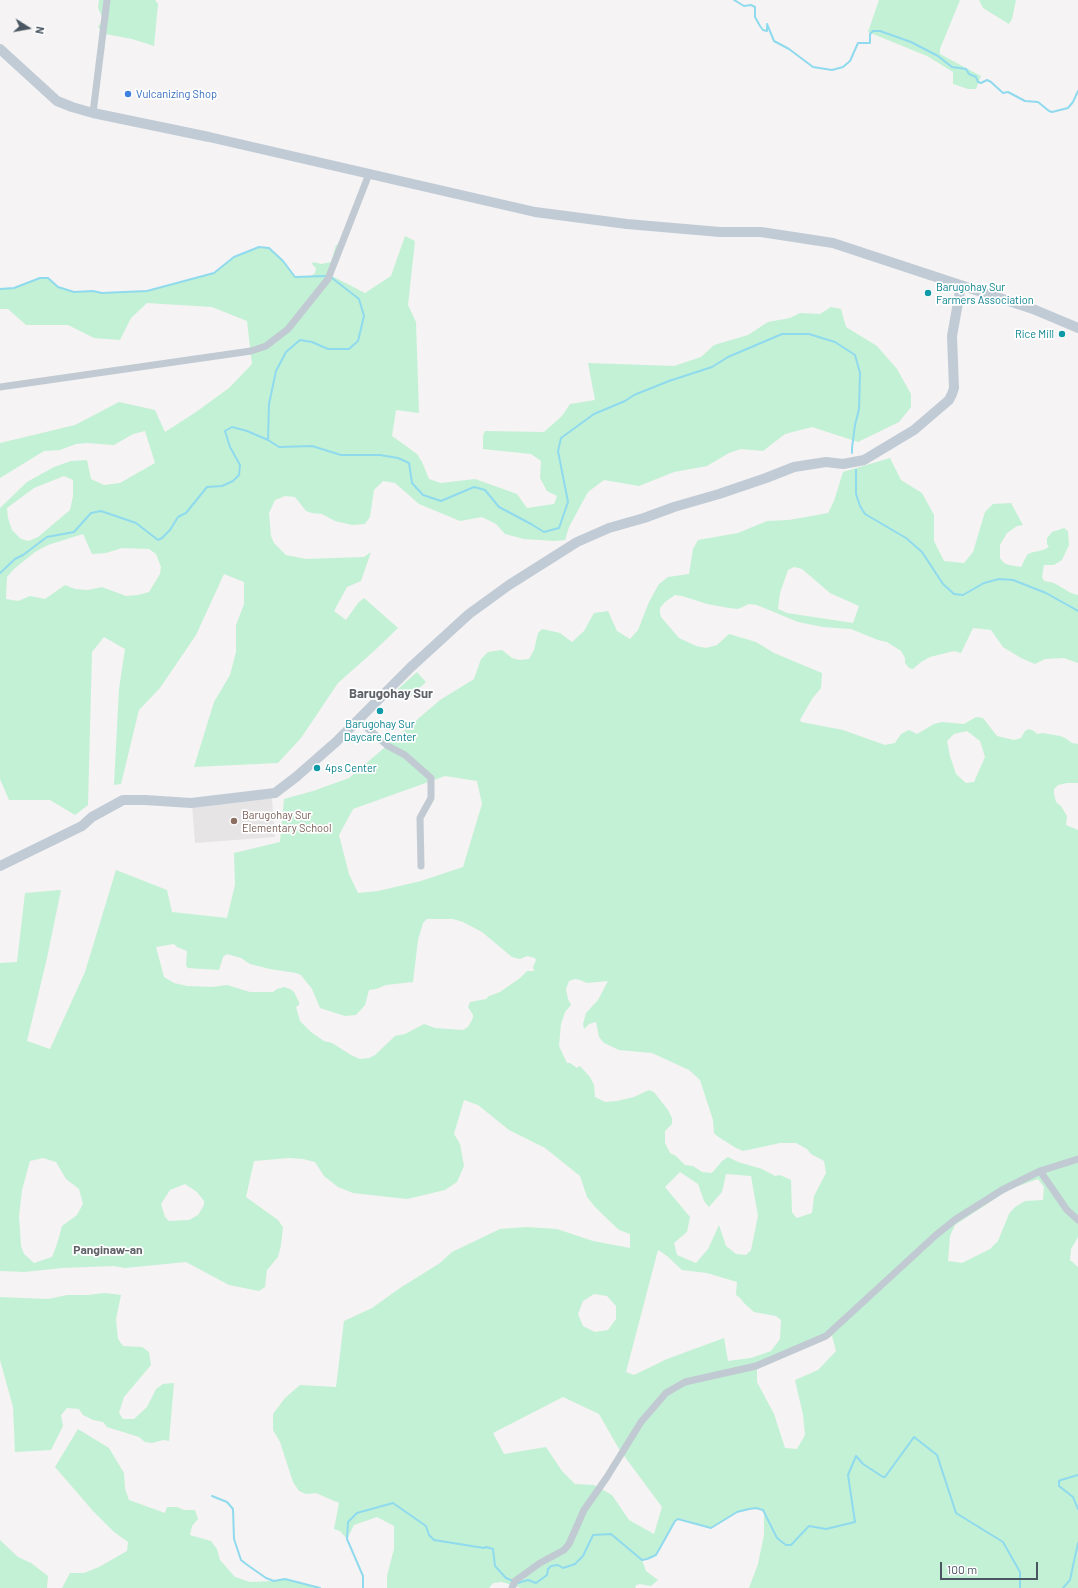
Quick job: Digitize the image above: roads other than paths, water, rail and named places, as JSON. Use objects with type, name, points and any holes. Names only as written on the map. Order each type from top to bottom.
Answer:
[{"type":"street","points":[[93,113],[107,0]]},
{"type":"street","points":[[0,49],[58,101],[93,113],[209,137],[535,212],[627,224],[720,232],[761,232],[833,243],[1033,309],[1078,328]]},
{"type":"street","points":[[0,387],[251,351],[266,346],[288,329],[328,279],[369,174]]},
{"type":"street","points":[[0,866],[82,826],[92,817],[123,800],[191,803],[275,793],[331,747],[412,667],[469,614],[509,585],[577,542],[609,528],[739,487],[794,467],[826,462],[843,464],[864,460],[914,430],[949,400],[954,388],[952,336],[961,286]]},
{"type":"street","points":[[358,720],[388,746],[405,755],[431,778],[431,798],[420,818],[421,866]]},
{"type":"street","points":[[512,1588],[515,1581],[540,1563],[564,1550],[569,1544],[584,1510],[607,1477],[641,1422],[666,1393],[685,1382],[756,1366],[826,1336],[936,1235],[956,1219],[1002,1190],[1040,1171],[1078,1159]]},
{"type":"street","points":[[1040,1171],[1067,1210],[1078,1220]]},
{"type":"waterway","points":[[734,0],[744,6],[751,5],[755,7],[755,17],[760,26],[763,30],[767,31],[767,26]]},
{"type":"waterway","points":[[767,24],[774,41],[789,49],[813,67],[832,70],[843,67],[850,61],[858,43],[870,43],[870,34],[873,31],[880,31],[911,42],[938,56],[952,67],[966,69],[969,74],[976,77],[978,82],[981,83],[987,80],[1003,93],[1008,92],[1025,101],[1038,102],[1052,112],[1068,108],[1073,102],[1078,91]]},
{"type":"waterway","points":[[0,289],[14,288],[40,278],[48,278],[58,287],[74,292],[93,291],[102,293],[147,291],[214,273],[234,257],[259,247],[269,248],[283,261],[295,277],[327,276]]},
{"type":"waterway","points":[[268,440],[269,404],[276,371],[286,352],[300,340],[312,342],[328,349],[349,349],[358,341],[364,316],[359,299],[332,278]]},
{"type":"waterway","points":[[0,573],[15,559],[23,555],[47,537],[74,532],[91,513],[101,511],[136,523],[158,540],[162,538],[170,530],[178,517],[186,513],[207,487],[222,486],[233,481],[239,475],[240,465],[230,447],[225,431],[232,427],[247,431],[268,440],[279,447],[312,446],[341,455],[380,455],[398,458],[409,463],[412,483],[423,495],[441,501],[474,487],[485,490],[499,507],[544,532],[559,528],[568,502],[558,451],[561,438],[594,414],[625,401],[634,395],[669,381],[712,367],[728,357],[782,334],[809,334],[835,342],[855,355],[860,373],[859,409],[855,425],[852,453]]},
{"type":"waterway","points":[[856,470],[856,494],[860,506],[865,514],[906,538],[922,552],[943,584],[954,594],[963,595],[984,583],[999,579],[1013,580],[1046,593],[1078,611]]},
{"type":"waterway","points":[[518,1583],[528,1580],[536,1583],[547,1575],[548,1569],[551,1566],[558,1565],[563,1568],[575,1564],[583,1556],[593,1535],[611,1534],[642,1560],[647,1559],[656,1555],[675,1521],[678,1519],[711,1528],[737,1512],[756,1508],[763,1510],[777,1538],[786,1545],[791,1545],[809,1526],[826,1529],[855,1522],[848,1475],[856,1456],[863,1464],[885,1477],[914,1437],[937,1455],[956,1513],[1003,1542],[1020,1572],[1020,1588]]},
{"type":"waterway","points":[[1078,1475],[1059,1481],[1059,1486],[1073,1497],[1078,1509]]},
{"type":"waterway","points":[[212,1496],[227,1502],[233,1509],[234,1539],[241,1560],[266,1578],[274,1581],[285,1579],[320,1588]]},
{"type":"waterway","points":[[363,1588],[363,1576],[347,1539],[348,1522],[357,1513],[393,1503],[426,1526],[429,1535],[434,1540],[493,1549],[495,1566],[506,1578],[513,1581]]},
{"type":"waterway","points":[[1063,1588],[1070,1580],[1078,1543]]},
{"type":"place","name":"Vulcanizing Shop","points":[[128,94]]},
{"type":"place","name":"Barugohay Sur Farmers Association","points":[[928,293]]},
{"type":"place","name":"Rice Mill","points":[[1062,334]]},
{"type":"place","name":"Barugohay Sur Daycare Center","points":[[380,711]]},
{"type":"place","name":"4ps Center","points":[[317,768]]},
{"type":"place","name":"Barugohay Sur Elementary School","points":[[234,821]]},
{"type":"district","name":"Barugohay Sur","points":[[391,694]]},
{"type":"district","name":"Panginaw-an","points":[[108,1250]]}]
